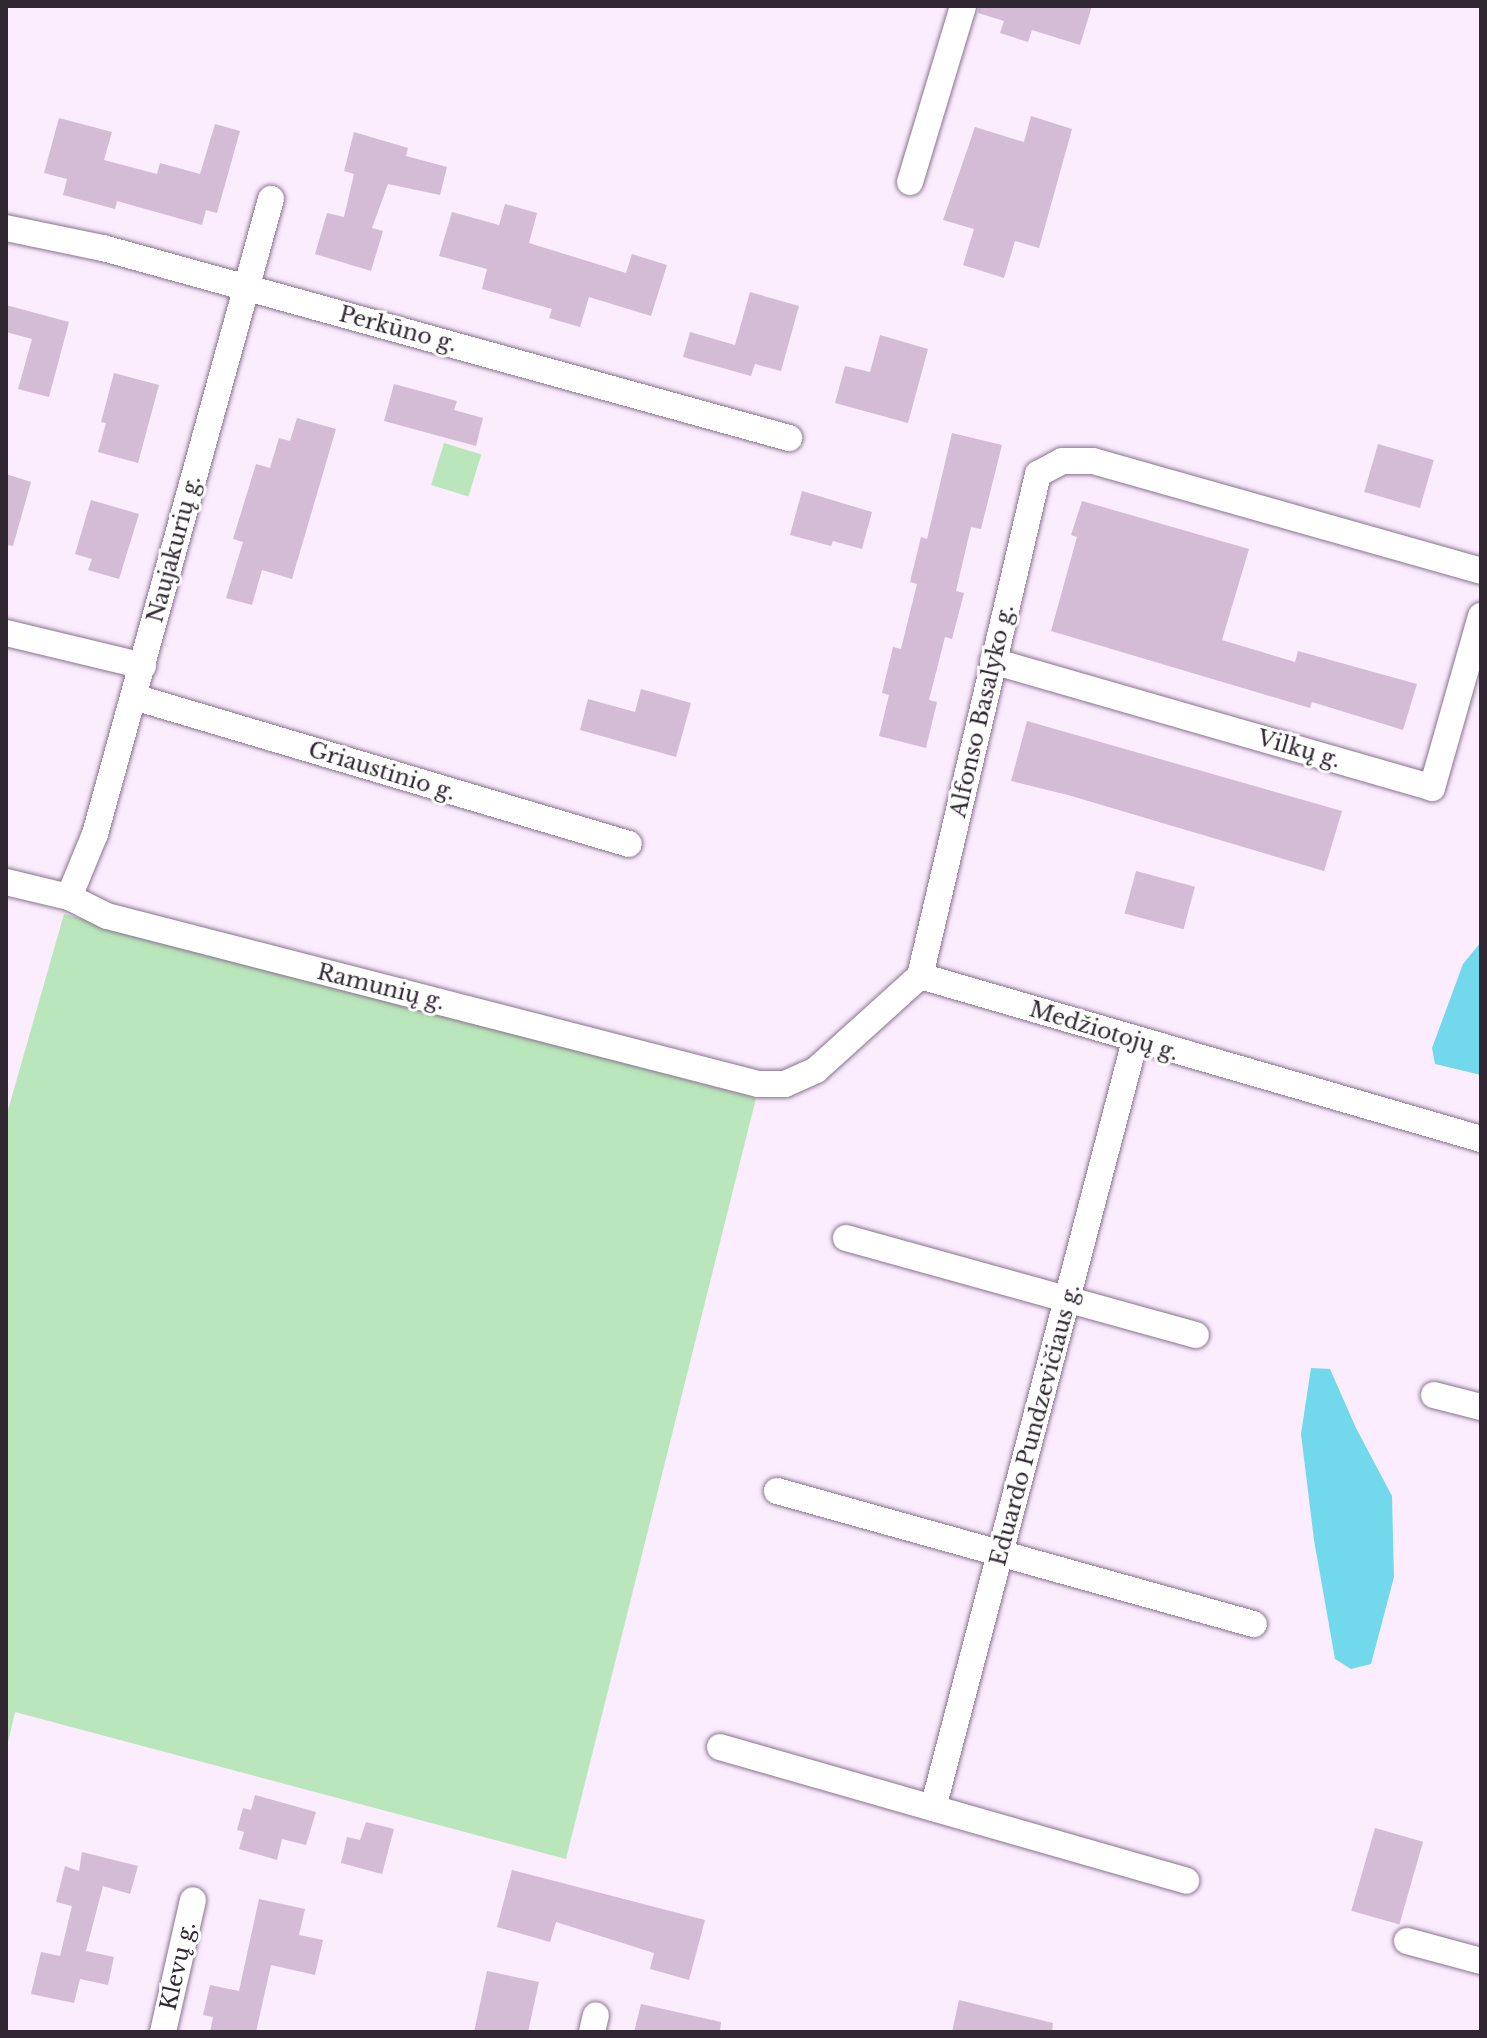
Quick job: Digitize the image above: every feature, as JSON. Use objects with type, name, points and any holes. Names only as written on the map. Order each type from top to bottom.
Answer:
[{"type":"street","points":[[910,182],[963,6]]},
{"type":"street","name":"Naujakurių g.","points":[[69,897],[95,834],[271,199]]},
{"type":"street","name":"Perkūno g.","points":[[6,228],[103,248],[789,438]]},
{"type":"street","name":"Alfonso Basalyko g.","points":[[920,976],[1038,474],[1062,461],[1093,461],[1481,571]]},
{"type":"street","name":"Vilkų g.","points":[[993,661],[1432,788],[1481,616]]},
{"type":"street","points":[[6,633],[143,666]]},
{"type":"street","name":"Griaustinio g.","points":[[134,697],[629,844]]},
{"type":"street","name":"Ramunių g.","points":[[6,882],[69,897],[107,916],[758,1084],[785,1084],[816,1070],[920,976]]},
{"type":"street","name":"Medžiotojų g.","points":[[920,976],[1135,1041],[1481,1139]]},
{"type":"street","name":"Eduardo Pundzevičiaus g.","points":[[933,1808],[1135,1041]]},
{"type":"street","points":[[846,1238],[1196,1335]]},
{"type":"street","points":[[1434,1395],[1481,1407]]},
{"type":"street","points":[[777,1491],[1254,1624]]},
{"type":"street","points":[[720,1747],[1186,1881]]},
{"type":"street","name":"Klevų g.","points":[[163,2032],[193,1900]]},
{"type":"street","points":[[1407,1941],[1481,1961]]},
{"type":"green space","points":[[444,443],[481,454],[468,496],[431,485]]},
{"type":"green space","points":[[64,914],[756,1098],[566,1859],[15,1712],[6,1751],[6,1117]]},
{"type":"water","points":[[1481,942],[1481,1075],[1435,1064],[1432,1048],[1463,964]]},
{"type":"water","points":[[1311,1368],[1330,1369],[1356,1428],[1392,1496],[1394,1577],[1371,1664],[1351,1669],[1335,1659],[1314,1540],[1301,1434]]},
{"type":"building","points":[[979,6],[1092,6],[1080,45],[1032,30],[1028,42],[1000,33],[1004,21],[978,13]]},
{"type":"building","points":[[1031,116],[1072,129],[1039,248],[1015,241],[1004,278],[963,265],[974,229],[943,220],[975,127],[1024,142]]},
{"type":"building","points":[[59,118],[112,132],[104,160],[157,174],[160,163],[200,174],[215,124],[240,131],[217,213],[206,210],[202,225],[117,201],[115,209],[63,195],[67,179],[44,173]]},
{"type":"building","points":[[354,132],[408,148],[406,156],[447,167],[440,195],[388,184],[372,228],[383,231],[371,271],[315,254],[327,213],[344,217],[354,174],[344,171]]},
{"type":"building","points":[[505,204],[537,213],[529,243],[626,273],[632,254],[667,265],[651,316],[589,297],[580,327],[549,318],[552,309],[482,289],[487,269],[439,256],[452,212],[499,225]]},
{"type":"building","points":[[750,292],[799,306],[781,371],[755,364],[751,376],[683,357],[690,332],[735,345]]},
{"type":"building","points":[[6,305],[69,322],[49,397],[18,389],[32,339],[6,332]]},
{"type":"building","points":[[880,335],[928,349],[908,423],[835,403],[845,366],[870,372]]},
{"type":"building","points":[[114,373],[159,385],[138,463],[98,452],[106,423],[101,422]]},
{"type":"building","points":[[394,384],[457,401],[454,410],[483,418],[476,446],[384,421]]},
{"type":"building","points":[[297,418],[336,429],[292,579],[262,570],[252,605],[226,598],[243,542],[233,539],[256,464],[270,468],[279,438],[290,441]]},
{"type":"building","points":[[952,433],[1002,445],[981,529],[971,527],[956,591],[964,593],[952,639],[945,637],[929,700],[937,702],[926,748],[879,736],[889,695],[882,693],[893,647],[901,649],[917,584],[910,582],[921,537],[927,539]]},
{"type":"building","points":[[1378,444],[1434,460],[1420,508],[1364,492]]},
{"type":"building","points":[[6,474],[31,482],[13,546],[6,545]]},
{"type":"building","points":[[802,491],[872,512],[862,549],[833,541],[831,546],[790,535]]},
{"type":"building","points":[[91,500],[139,514],[119,579],[88,570],[92,559],[75,554]]},
{"type":"building","points":[[1082,501],[1249,549],[1222,640],[1295,662],[1298,651],[1417,684],[1403,730],[1312,702],[1310,708],[1051,631],[1077,537],[1071,535]]},
{"type":"building","points":[[641,689],[691,703],[676,757],[580,730],[588,699],[635,712]]},
{"type":"building","points":[[1027,721],[1342,811],[1324,871],[1011,781]]},
{"type":"building","points":[[1136,871],[1195,887],[1184,929],[1125,914]]},
{"type":"building","points":[[255,1795],[316,1812],[306,1845],[282,1839],[277,1860],[239,1849],[244,1832],[237,1830],[243,1808],[251,1810]]},
{"type":"building","points":[[366,1822],[394,1829],[382,1874],[341,1863],[347,1837],[360,1840]]},
{"type":"building","points":[[1375,1828],[1423,1842],[1399,1924],[1351,1911]]},
{"type":"building","points":[[82,1852],[138,1866],[130,1894],[103,1886],[86,1951],[114,1957],[108,1985],[80,1979],[74,2003],[31,1994],[41,1952],[60,1956],[72,1906],[56,1902],[65,1866],[79,1871]]},
{"type":"building","points":[[512,1870],[705,1920],[689,1980],[650,1969],[654,1953],[556,1922],[550,1942],[497,1927]]},
{"type":"building","points":[[259,1899],[305,1909],[299,1935],[323,1940],[315,1975],[271,1965],[256,2032],[210,2032],[213,2017],[203,2015],[210,1985],[239,1991]]},
{"type":"building","points":[[487,1971],[539,1982],[528,2032],[474,2032]]},
{"type":"building","points":[[959,2000],[1053,2023],[1052,2032],[952,2032]]},
{"type":"building","points":[[641,2004],[721,2022],[720,2032],[634,2032]]}]
